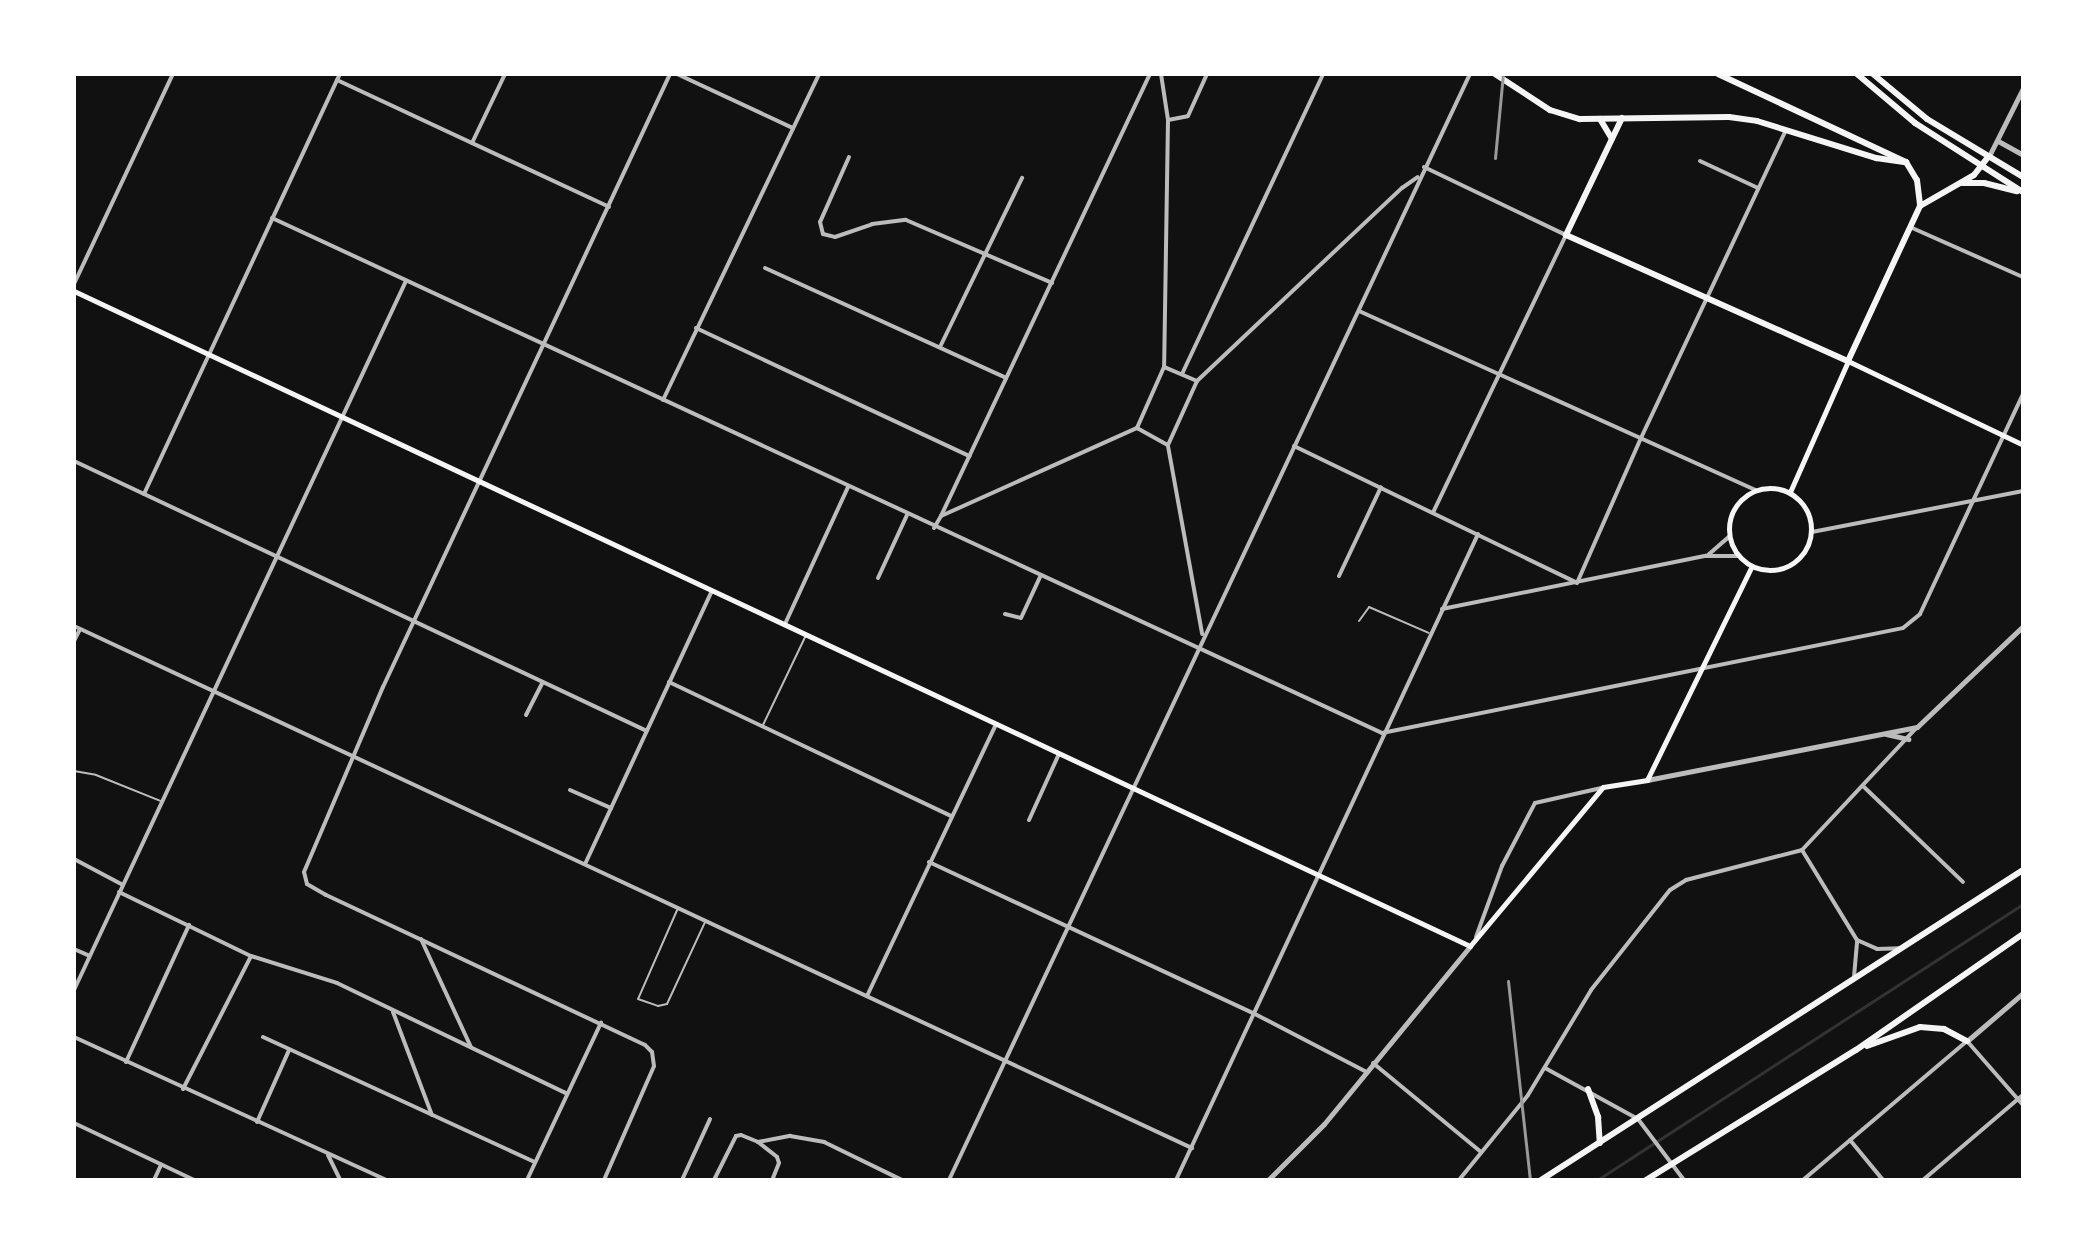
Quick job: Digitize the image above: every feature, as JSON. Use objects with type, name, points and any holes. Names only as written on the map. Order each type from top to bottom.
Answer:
[{"type":"main road","points":[[1495,74],[1550,110],[1580,119],[1729,117],[1786,130],[1876,158],[1906,162]]},
{"type":"main road","points":[[1718,74],[1906,162],[1917,180],[1920,206]]},
{"type":"main road","points":[[1857,74],[1915,123],[2023,192]]},
{"type":"main road","points":[[1876,75],[1927,119],[2021,175]]},
{"type":"main road","points":[[1622,118],[1566,235],[1848,361],[2023,445]]},
{"type":"main road","points":[[1600,119],[1612,139]]},
{"type":"main road","points":[[1790,492],[1920,206],[1935,194],[1962,183],[1989,156]]},
{"type":"main road","points":[[1962,183],[1984,183],[2023,192]]},
{"type":"main road","points":[[74,291],[713,588],[1132,789],[1470,946],[1603,787],[1647,780],[1752,566]]},
{"type":"main road","points":[[1767,487],[1790,492],[1806,509],[1812,532],[1802,556],[1793,564],[1768,571],[1752,566],[1738,556],[1729,537],[1734,509],[1755,490],[1767,487]]},
{"type":"main road","points":[[1541,1180],[2023,870]]},
{"type":"main road","points":[[1646,1180],[1856,1050],[2023,934]]},
{"type":"main road","points":[[1856,1050],[1920,1027],[1944,1029],[1967,1041]]},
{"type":"main road","points":[[1588,1089],[1598,1117],[1600,1143]]},
{"type":"street","points":[[74,284],[173,74]]},
{"type":"street","points":[[472,143],[505,74]]},
{"type":"street","points":[[604,1180],[655,1059],[645,1045],[314,889],[307,884],[304,872],[352,755],[670,74]]},
{"type":"street","points":[[677,74],[793,128]]},
{"type":"street","points":[[663,401],[819,74]]},
{"type":"street","points":[[934,528],[1150,74]]},
{"type":"street","points":[[941,516],[1137,428],[1164,367],[1168,120],[1161,74]]},
{"type":"street","points":[[1168,120],[1188,116],[1207,74]]},
{"type":"street","points":[[1182,374],[1323,74]]},
{"type":"street","points":[[949,1180],[1470,74]]},
{"type":"street","points":[[144,494],[338,77],[609,207]]},
{"type":"street","points":[[1989,156],[2023,88]]},
{"type":"street","points":[[1577,583],[1641,438],[1786,130]]},
{"type":"street","points":[[1998,141],[2023,155]]},
{"type":"street","points":[[849,157],[820,222],[823,234],[835,237],[872,224],[906,220],[1052,283]]},
{"type":"street","points":[[1700,161],[1758,188]]},
{"type":"street","points":[[1424,167],[1566,235],[1433,512]]},
{"type":"street","points":[[1203,636],[1168,445],[1197,381],[1402,188],[1420,176]]},
{"type":"street","points":[[940,347],[1022,178]]},
{"type":"street","points":[[272,218],[934,528],[1382,733],[1895,631],[1911,623],[1920,614],[2023,394]]},
{"type":"street","points":[[1910,227],[2023,277]]},
{"type":"street","points":[[765,268],[1006,378]]},
{"type":"street","points":[[74,990],[406,281]]},
{"type":"street","points":[[1359,311],[1500,372],[1755,490]]},
{"type":"street","points":[[696,328],[969,456]]},
{"type":"street","points":[[1164,367],[1197,381]]},
{"type":"street","points":[[1137,428],[1168,445]]},
{"type":"street","points":[[1294,446],[1577,583]]},
{"type":"street","points":[[74,461],[415,618],[647,731]]},
{"type":"street","points":[[785,624],[848,487]]},
{"type":"street","points":[[1339,576],[1381,487]]},
{"type":"street","points":[[1812,532],[2023,491]]},
{"type":"street","points":[[878,578],[907,515]]},
{"type":"street","points":[[1176,1180],[1478,533]]},
{"type":"street","points":[[1706,556],[1729,537]]},
{"type":"street","points":[[1442,609],[1706,556],[1738,556]]},
{"type":"street","points":[[1005,614],[1021,618],[1040,577]]},
{"type":"street","points":[[585,863],[713,588]]},
{"type":"street","points":[[1459,1180],[1528,1095],[1591,990],[1678,884],[1802,850],[1917,727],[2023,626]]},
{"type":"street","points":[[74,641],[77,627],[1192,1148]]},
{"type":"street","points":[[526,715],[544,681]]},
{"type":"street","points":[[669,682],[951,816]]},
{"type":"street","points":[[867,997],[996,724]]},
{"type":"street","points":[[1647,780],[1917,727]]},
{"type":"street","points":[[1881,733],[1908,739]]},
{"type":"street","points":[[1029,820],[1059,754]]},
{"type":"street","points":[[1476,938],[1497,878],[1535,803],[1603,787]]},
{"type":"street","points":[[1864,787],[1963,882]]},
{"type":"street","points":[[570,790],[611,808]]},
{"type":"street","points":[[1802,850],[1857,940],[1877,949],[1902,948]]},
{"type":"street","points":[[74,859],[123,885]]},
{"type":"street","points":[[929,862],[1253,1013],[1367,1072]]},
{"type":"street","points":[[119,892],[251,956],[315,974],[566,1093]]},
{"type":"street","points":[[126,1062],[189,925]]},
{"type":"street","points":[[420,937],[472,1049]]},
{"type":"street","points":[[1853,979],[1857,940]]},
{"type":"street","points":[[1268,1180],[1303,1148],[1470,946]]},
{"type":"street","points":[[74,949],[90,956]]},
{"type":"street","points":[[183,1089],[251,956]]},
{"type":"street","points":[[1803,1180],[2023,993]]},
{"type":"street","points":[[393,1012],[433,1115]]},
{"type":"street","points":[[527,1180],[601,1022]]},
{"type":"street","points":[[74,1037],[386,1180]]},
{"type":"street","points":[[263,1037],[535,1162]]},
{"type":"street","points":[[1967,1041],[2023,1105]]},
{"type":"street","points":[[257,1122],[289,1050]]},
{"type":"street","points":[[1373,1063],[1481,1152]]},
{"type":"street","points":[[1545,1068],[1638,1119],[1684,1180]]},
{"type":"street","points":[[1923,1180],[2023,1095]]},
{"type":"street","points":[[682,1180],[710,1119]]},
{"type":"street","points":[[74,1123],[194,1180]]},
{"type":"street","points":[[714,1180],[731,1144],[741,1135],[758,1142],[777,1157],[779,1163],[772,1180]]},
{"type":"street","points":[[758,1142],[790,1136],[824,1142],[902,1180]]},
{"type":"street","points":[[1850,1140],[1883,1180]]},
{"type":"street","points":[[327,1152],[340,1180]]},
{"type":"street","points":[[154,1180],[161,1165]]},
{"type":"lane","points":[[1359,621],[1369,607],[1430,633]]},
{"type":"lane","points":[[762,728],[807,634]]},
{"type":"lane","points":[[74,771],[96,775],[163,802]]},
{"type":"lane","points":[[678,908],[638,999],[658,1006],[667,1004],[706,921]]},
{"type":"waterway","points":[[1597,1180],[2023,904]]},
{"type":"railway","points":[[1495,158],[1503,74]]},
{"type":"railway","points":[[1508,981],[1530,1180]]}]
